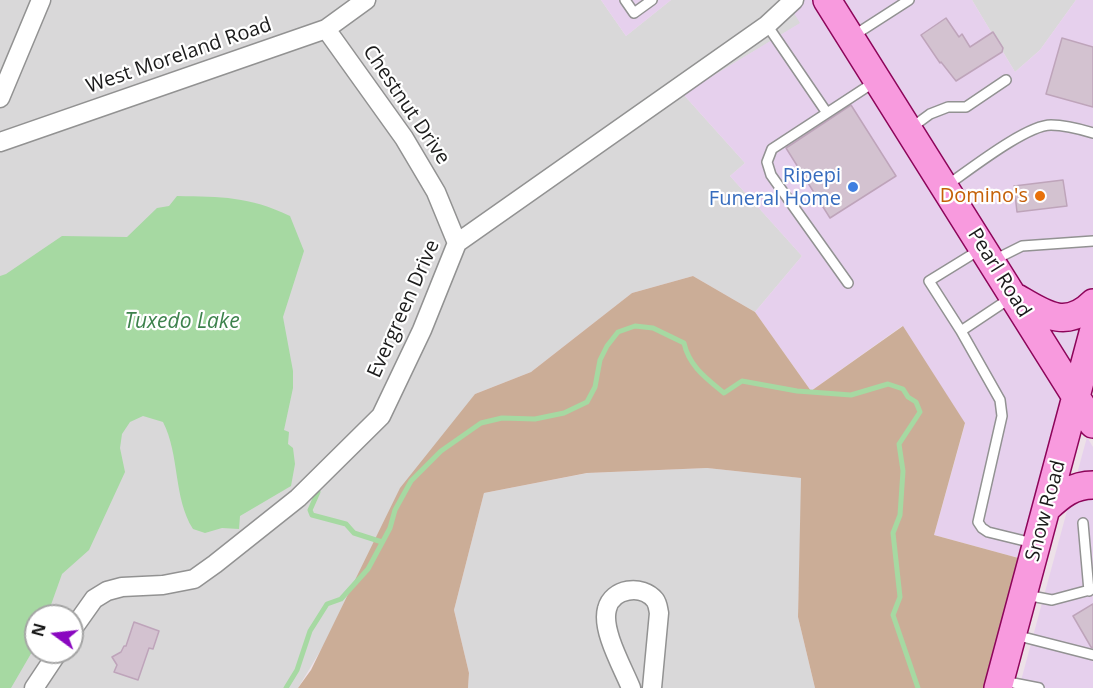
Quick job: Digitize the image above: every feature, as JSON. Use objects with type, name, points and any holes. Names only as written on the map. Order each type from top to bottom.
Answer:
[{"type":"main road","name":"Pearl Road","points":[[827,0],[1093,424]]},
{"type":"main road","points":[[1014,296],[1045,315],[1059,318],[1072,317],[1093,303]]},
{"type":"main road","name":"Snow Road","points":[[999,684],[1093,333]]},
{"type":"main road","points":[[1047,508],[1061,495],[1074,488],[1093,485]]},
{"type":"street","points":[[0,98],[41,0]]},
{"type":"street","name":"West Moreland Road","points":[[0,142],[326,29],[366,0]]},
{"type":"street","name":"Evergreen Drive","points":[[84,613],[94,599],[122,586],[179,583],[194,579],[298,498],[381,416],[422,330],[457,243],[767,25],[794,0]]},
{"type":"street","name":"Chestnut Drive","points":[[326,29],[404,138],[436,192],[457,243]]},
{"type":"street","points":[[631,688],[609,636],[606,610],[611,600],[620,592],[637,590],[647,593],[656,602],[659,613],[652,688]]},
{"type":"street","points":[[34,688],[50,664]]},
{"type":"lane","points":[[625,0],[634,13],[652,0]]},
{"type":"lane","points":[[850,37],[909,0]]},
{"type":"lane","points":[[767,25],[827,113]]},
{"type":"lane","points":[[848,283],[771,175],[767,162],[772,149],[878,80]]},
{"type":"lane","points":[[909,130],[930,114],[948,107],[966,107],[1006,80]]},
{"type":"lane","points":[[945,187],[1022,135],[1037,128],[1050,125],[1093,133]]},
{"type":"lane","points":[[1037,543],[988,532],[978,522],[1002,416],[1000,400],[961,331],[929,281],[987,254],[1022,246],[1093,241]]},
{"type":"lane","points":[[961,331],[1014,296]]},
{"type":"lane","points":[[1024,594],[1052,600],[1091,590],[1083,523]]},
{"type":"lane","points":[[1013,635],[1093,655]]},
{"type":"lane","points":[[999,684],[1039,688]]},
{"type":"shaded area","points":[[0,0],[601,0],[626,36],[671,0],[786,0],[801,23],[683,94],[745,163],[730,176],[802,256],[755,312],[693,276],[632,293],[531,372],[475,394],[298,688],[0,688]]},
{"type":"shaded area","points":[[601,0],[671,0],[626,36]]},
{"type":"shaded area","points":[[786,0],[972,0],[1015,72],[1040,50],[1076,0],[1093,0],[1093,294],[1022,559],[934,535],[965,424],[902,326],[811,391],[755,312],[802,256],[730,176],[745,163],[683,94],[800,23]]},
{"type":"shaded area","points":[[972,0],[1076,0],[1040,50],[1015,72]]},
{"type":"shaded area","points":[[693,276],[755,312],[811,391],[903,326],[965,423],[934,535],[1022,559],[988,688],[815,688],[798,617],[801,478],[707,468],[587,473],[484,493],[454,610],[469,673],[468,688],[298,688],[311,670],[400,488],[475,394],[531,372],[632,293]]},
{"type":"shaded area","points":[[1087,437],[1093,447],[1093,688],[1019,688]]},
{"type":"shaded area","points":[[707,468],[802,478],[798,617],[815,688],[468,688],[469,673],[454,610],[484,493],[588,473]]},
{"type":"water","name":"Tuxedo Lake","points":[[177,196],[235,199],[275,209],[290,216],[304,251],[283,317],[293,371],[293,388],[284,430],[289,432],[288,444],[293,448],[295,464],[291,486],[240,516],[239,529],[222,528],[205,533],[193,529],[182,503],[172,448],[163,422],[143,416],[130,422],[122,434],[120,448],[125,472],[89,550],[62,574],[51,604],[24,604],[25,664],[11,688],[0,688],[0,276],[62,236],[127,237],[157,208],[169,206]]},
{"type":"building","points":[[946,18],[959,37],[962,34],[970,47],[993,32],[1003,48],[1002,52],[956,81],[940,63],[921,35]]},
{"type":"building","points":[[1062,38],[1093,47],[1093,107],[1046,94]]},
{"type":"building","points":[[851,105],[896,176],[830,218],[786,148]]},
{"type":"building","name":"Domino's","points":[[1063,180],[1067,206],[1017,212],[1014,186]]},
{"type":"building","points":[[1093,604],[1093,648],[1073,616]]},
{"type":"building","points":[[134,622],[159,631],[153,649],[149,648],[138,680],[114,672],[117,665],[112,657],[126,646]]},
{"type":"waterway","points":[[286,688],[297,670],[310,631],[327,604],[341,599],[368,569],[411,481],[441,451],[481,423],[502,418],[535,419],[564,413],[587,402],[595,387],[600,360],[607,346],[618,332],[635,326],[653,328],[684,343],[694,365],[724,393],[742,381],[797,391],[851,395],[888,384],[903,389],[908,397],[916,402],[920,412],[899,444],[903,471],[900,515],[893,533],[900,597],[893,615],[918,688]]},
{"type":"waterway","points":[[318,492],[310,510],[312,515],[346,524],[354,533],[382,542]]},
{"type":"place","name":"Ripepi Funeral Home","points":[[853,187]]},
{"type":"place","name":"Domino's","points":[[1040,196]]}]
